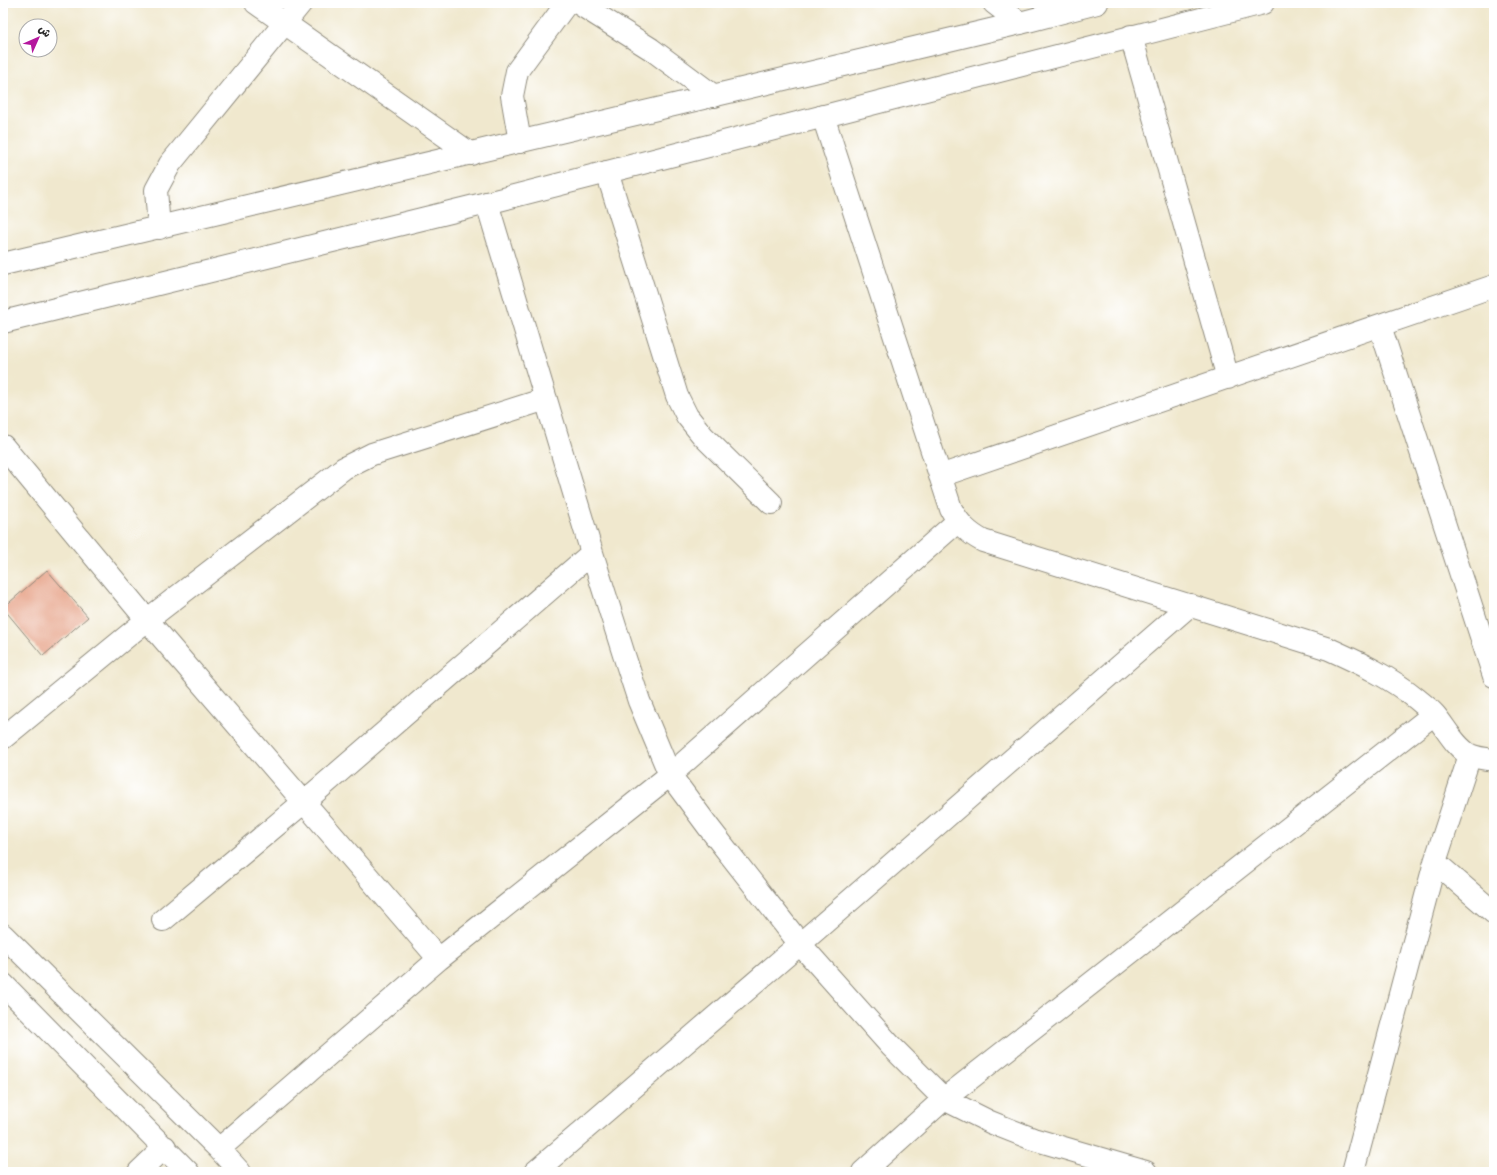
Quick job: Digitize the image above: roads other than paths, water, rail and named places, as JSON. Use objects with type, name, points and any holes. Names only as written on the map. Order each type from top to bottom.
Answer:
[{"type":"street","points":[[256,3],[471,154]]},
{"type":"street","points":[[159,228],[156,190],[170,164],[301,3]]},
{"type":"street","points":[[520,142],[512,96],[517,71],[566,3]]},
{"type":"street","points":[[578,3],[651,49],[714,96]]},
{"type":"street","points":[[994,3],[1020,23]]},
{"type":"street","points":[[3,264],[471,154],[1020,23],[1097,3]]},
{"type":"street","points":[[3,322],[487,203],[1263,3]]},
{"type":"street","points":[[1131,36],[1228,378]]},
{"type":"street","points":[[823,116],[951,509],[958,521],[972,536],[983,541],[1335,651],[1366,665],[1394,682],[1416,698],[1434,714],[1458,745],[1470,755],[1494,760]]},
{"type":"street","points":[[607,172],[677,396],[687,416],[703,436],[771,503]]},
{"type":"street","points":[[487,203],[592,554],[639,701],[670,775],[710,829],[800,944],[891,1046],[944,1099],[990,1122],[1033,1139],[1146,1172]]},
{"type":"street","points":[[940,476],[1494,286]]},
{"type":"street","points":[[1380,326],[1494,676]]},
{"type":"street","points":[[3,738],[147,620],[329,478],[353,462],[372,454],[546,399]]},
{"type":"street","points":[[3,446],[147,620],[439,959]]},
{"type":"street","points":[[219,1149],[439,959],[670,775],[958,521]]},
{"type":"street","points":[[163,920],[304,802],[592,554]]},
{"type":"street","points":[[535,1172],[1190,605]]},
{"type":"street","points":[[863,1172],[944,1099],[1434,714]]},
{"type":"street","points":[[1353,1172],[1435,862],[1470,755]]},
{"type":"street","points":[[1435,862],[1494,913]]},
{"type":"street","points":[[3,935],[219,1149],[240,1172]]},
{"type":"street","points":[[5,989],[165,1147],[188,1172]]},
{"type":"street","points":[[139,1172],[165,1147]]}]
